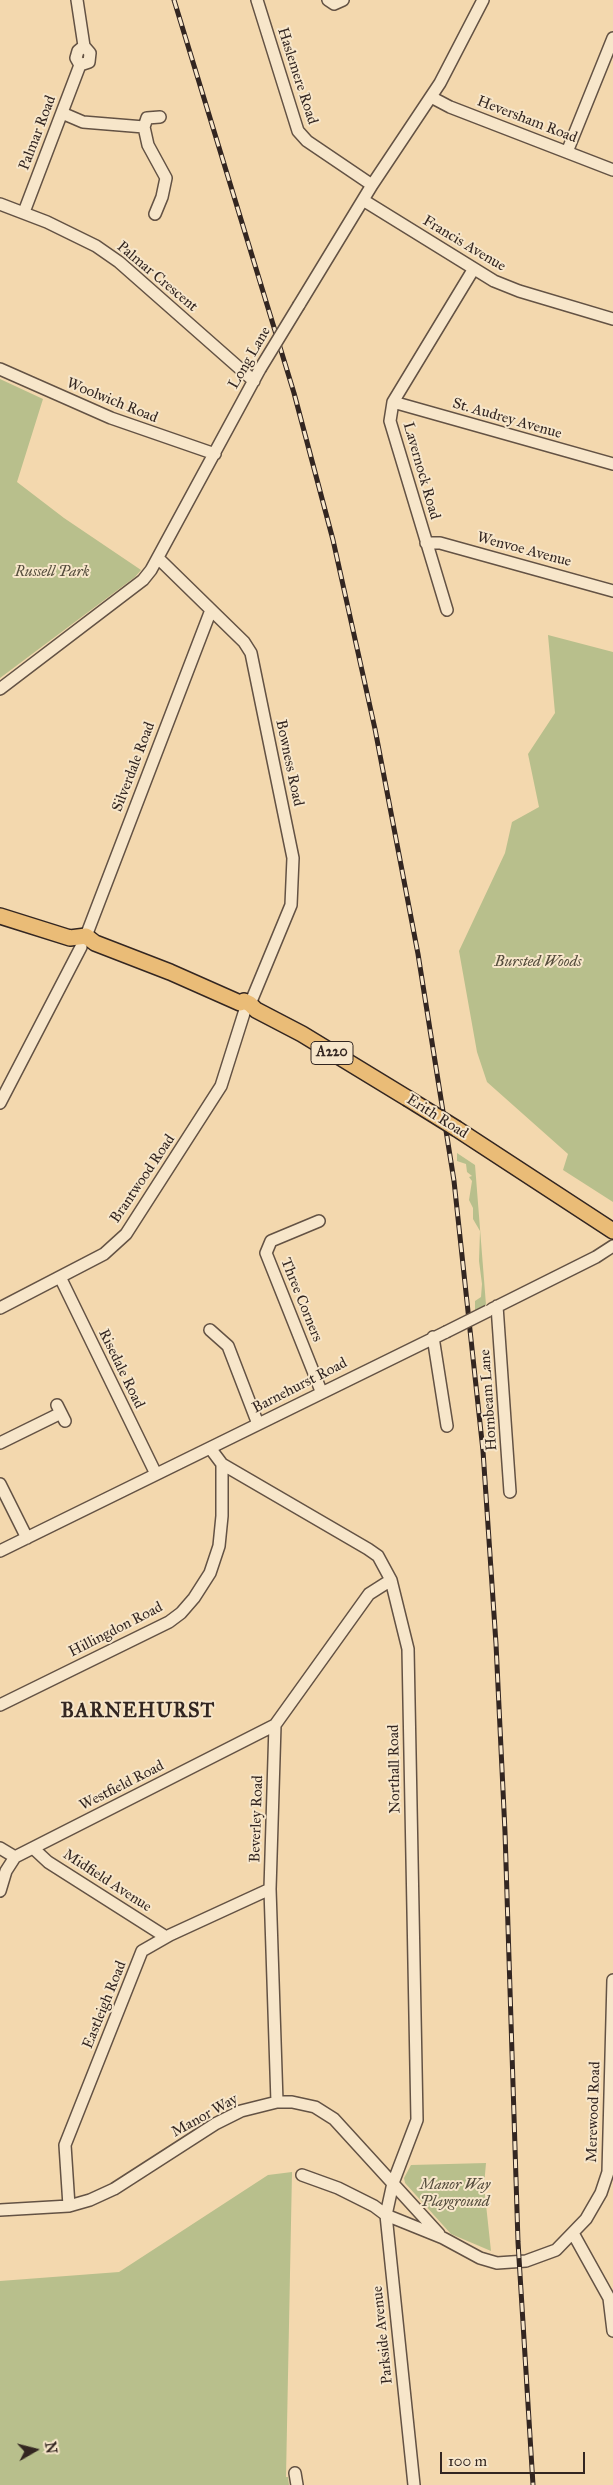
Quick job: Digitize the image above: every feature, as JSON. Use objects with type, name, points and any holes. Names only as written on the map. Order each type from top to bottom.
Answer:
[{"type":"main road","name":"Erith Road","points":[[0,916],[83,941],[170,972],[302,1034],[457,1129],[613,1231]]},
{"type":"street","name":"Palmar Road","points":[[24,212],[80,65],[89,62],[90,53],[84,46],[77,0]]},
{"type":"street","name":"Haslemere Road","points":[[257,0],[298,131],[307,141],[372,185]]},
{"type":"street","points":[[328,0],[334,4],[343,0]]},
{"type":"street","name":"Long Lane","points":[[0,689],[143,580],[158,558],[260,369],[372,185],[431,97],[460,47],[483,0]]},
{"type":"street","points":[[567,152],[613,38]]},
{"type":"street","name":"Heversham Road","points":[[431,97],[450,107],[613,170]]},
{"type":"street","points":[[62,114],[83,122],[144,127]]},
{"type":"street","points":[[155,214],[162,197],[166,178],[148,145],[144,127],[147,118],[160,117]]},
{"type":"street","name":"Francis Avenue","points":[[363,200],[473,270],[519,291],[613,319]]},
{"type":"street","name":"Palmar Crescent","points":[[0,204],[24,212],[96,246],[119,262],[254,381]]},
{"type":"street","name":"Lavernock Road","points":[[447,610],[390,420],[393,402],[473,270]]},
{"type":"street","name":"Woolwich Road","points":[[0,369],[111,418],[192,448],[215,454]]},
{"type":"street","name":"St. Audrey Avenue","points":[[393,402],[613,464]]},
{"type":"street","name":"Wenvoe Avenue","points":[[426,543],[440,543],[613,591]]},
{"type":"street","name":"Bowness Road","points":[[158,558],[244,642],[251,653],[293,858],[291,905],[248,1007]]},
{"type":"street","name":"Silverdale Road","points":[[0,1103],[83,941],[211,610]]},
{"type":"street","name":"Brantwood Road","points":[[0,1308],[104,1254],[126,1234],[221,1086],[248,1007]]},
{"type":"street","name":"Three Corners","points":[[319,1221],[270,1241],[266,1253],[321,1391]]},
{"type":"street","name":"Barnehurst Road","points":[[0,1551],[321,1391],[446,1332],[596,1257],[613,1246]]},
{"type":"street","name":"Risedale Road","points":[[60,1277],[156,1474]]},
{"type":"street","name":"Hornbeam Lane","points":[[492,1309],[510,1492]]},
{"type":"street","points":[[210,1330],[228,1346],[258,1424]]},
{"type":"street","points":[[433,1337],[447,1426]]},
{"type":"street","points":[[0,1443],[61,1413]]},
{"type":"street","name":"Northall Road","points":[[210,1448],[222,1464],[368,1549],[385,1566],[391,1580],[408,1649],[417,2120],[393,2183]]},
{"type":"street","name":"Hillingdon Road","points":[[0,1705],[169,1622],[181,1613],[194,1598],[210,1572],[219,1546],[222,1516],[222,1464]]},
{"type":"street","points":[[0,1484],[27,1538]]},
{"type":"street","points":[[275,1725],[369,1594],[391,1580]]},
{"type":"street","name":"Westfield Road","points":[[15,1857],[275,1725]]},
{"type":"street","name":"Beverley Road","points":[[275,1725],[270,1889],[277,2102]]},
{"type":"street","points":[[0,1848],[15,1857],[6,1871],[0,1891]]},
{"type":"street","name":"Midfield Avenue","points":[[33,1848],[48,1862],[166,1937]]},
{"type":"street","name":"Eastleigh Road","points":[[69,2206],[65,2145],[142,1951],[166,1937],[270,1889]]},
{"type":"street","name":"Merewood Road","points":[[443,2238],[480,2258],[510,2264],[547,2255],[556,2250],[574,2234],[586,2219],[601,2194],[608,2172],[613,1980]]},
{"type":"street","name":"Manor Way","points":[[0,2210],[69,2206],[114,2189],[215,2124],[241,2111],[277,2102],[292,2102],[315,2107],[334,2119],[443,2238]]},
{"type":"street","points":[[302,2176],[338,2188],[374,2206],[386,2215],[443,2238]]},
{"type":"street","name":"Parkside Avenue","points":[[393,2183],[386,2215],[414,2485]]},
{"type":"street","points":[[574,2234],[611,2297],[613,2331]]},
{"type":"street","points":[[295,2473],[297,2485]]},
{"type":"green space","name":"Russell Park","points":[[0,379],[43,399],[17,482],[64,518],[141,570],[135,577],[0,678]]},
{"type":"green space","name":"Bursted Woods","points":[[548,635],[613,652],[613,1202],[563,1170],[568,1154],[487,1082],[477,1052],[459,951],[505,853],[512,822],[539,807],[528,754],[555,713]]},
{"type":"green space","points":[[457,1153],[475,1165],[486,1305],[475,1310],[475,1301],[481,1297],[482,1284],[479,1261],[480,1231],[473,1219],[473,1208],[469,1200],[472,1181],[469,1177],[472,1176],[467,1172],[466,1164],[457,1161]]},
{"type":"green space","name":"Manor Way Playground","points":[[486,2163],[484,2186],[491,2251],[451,2234],[405,2183],[404,2178],[411,2165]]},
{"type":"green space","points":[[292,2172],[286,2477],[288,2477],[289,2485],[0,2485],[0,2281],[119,2272],[268,2175]]},
{"type":"railway","points":[[174,0],[294,393],[333,540],[375,729],[418,954],[454,1181],[483,1451],[496,1644],[505,1832],[518,2242],[533,2485]]},
{"type":"district","name":"BARNEHURST","points":[[138,1712]]}]
